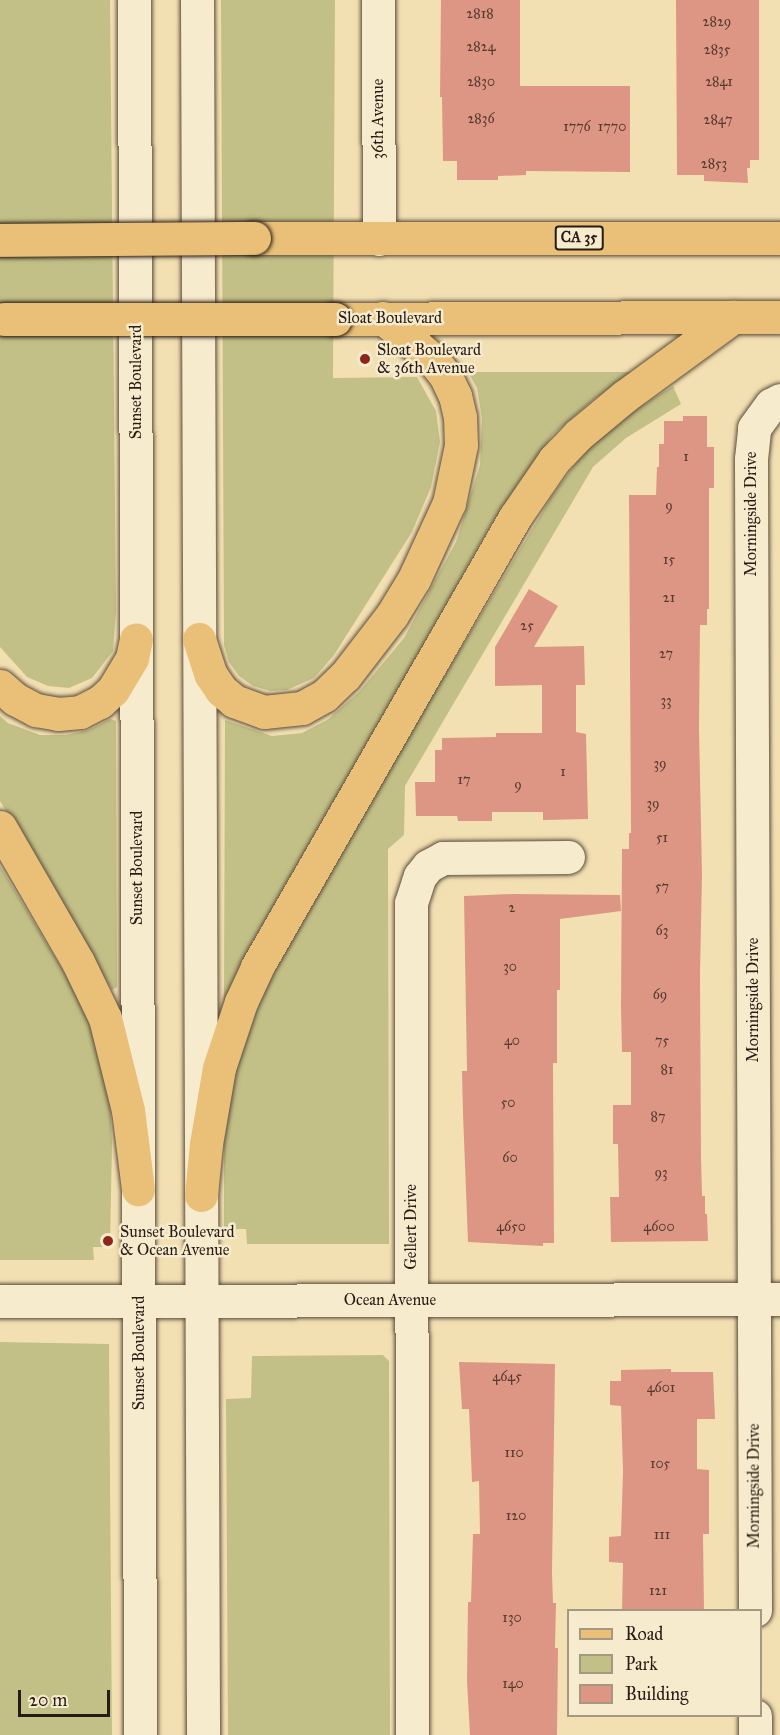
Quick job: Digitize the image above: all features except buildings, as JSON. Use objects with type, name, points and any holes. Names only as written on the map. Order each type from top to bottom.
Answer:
[{"type":"main road","name":"Sunset Boulevard","points":[[134,0],[140,1735]]},
{"type":"main road","points":[[197,0],[203,1735]]},
{"type":"main road","name":"36th Avenue","points":[[378,0],[379,238]]},
{"type":"main road","name":"CA 35","points":[[0,240],[780,238]]},
{"type":"main road","points":[[201,1195],[206,1144],[219,1068],[241,1002],[257,967],[515,517],[554,460],[578,435],[625,396],[733,317]]},
{"type":"main road","name":"Sloat Boulevard","points":[[1,319],[780,317]]},
{"type":"main road","points":[[200,639],[211,675],[221,690],[234,700],[264,712],[302,708],[324,696],[345,676],[387,623],[414,579],[449,503],[461,445],[460,417],[455,396],[432,358],[383,318]]},
{"type":"main road","name":"Morningside Drive","points":[[755,1609],[767,1299],[751,459],[754,428],[771,405],[780,400]]},
{"type":"main road","points":[[0,686],[15,699],[36,710],[58,714],[80,712],[100,702],[113,690],[132,658],[136,639]]},
{"type":"main road","points":[[0,827],[78,962],[105,1018],[128,1110],[138,1189]]},
{"type":"main road","name":"Gellert Drive","points":[[412,1735],[411,903],[415,887],[428,866],[443,858],[568,857]]},
{"type":"main road","name":"Ocean Avenue","points":[[0,1301],[767,1299]]},
{"type":"main road","points":[[755,1717],[755,1735]]},
{"type":"green space","points":[[0,0],[110,0],[116,611],[113,651],[92,678],[69,688],[48,686],[27,677],[0,647]]},
{"type":"green space","points":[[221,0],[335,0],[333,378],[417,377],[436,411],[440,442],[431,487],[412,532],[334,655],[314,678],[287,690],[270,691],[253,686],[239,676],[229,662],[224,645]]},
{"type":"green space","points":[[468,372],[633,372],[594,399],[553,434],[491,525],[224,1002],[225,720],[272,736],[302,733],[327,720],[359,692],[404,638],[456,542],[480,465],[482,418],[477,388]]},
{"type":"green space","points":[[673,386],[681,404],[626,438],[593,467],[405,786],[404,835],[388,849],[389,1244],[247,1244],[246,1229],[224,1229],[224,1142],[235,1072],[262,996],[292,937],[358,820],[552,496],[586,449],[621,419]]},
{"type":"green space","points":[[0,716],[8,723],[40,735],[66,735],[89,730],[110,719],[116,721],[117,987],[112,990],[0,801]]},
{"type":"green space","points":[[0,866],[77,994],[99,1049],[110,1100],[112,1143],[110,1247],[93,1247],[94,1260],[0,1260]]},
{"type":"green space","points":[[0,1342],[109,1344],[112,1735],[0,1735]]},
{"type":"green space","points":[[383,1355],[389,1361],[390,1735],[228,1735],[226,1399],[251,1398],[252,1356]]},
{"type":"place","name":"Sloat Boulevard & 36th Avenue","points":[[365,359]]},
{"type":"place","name":"Sunset Boulevard & Ocean Avenue","points":[[108,1241]]}]
